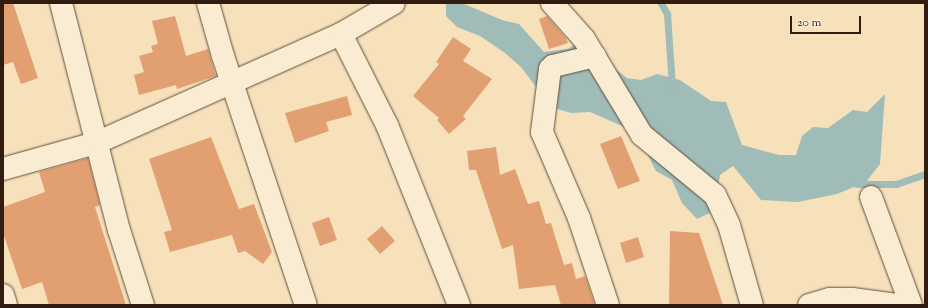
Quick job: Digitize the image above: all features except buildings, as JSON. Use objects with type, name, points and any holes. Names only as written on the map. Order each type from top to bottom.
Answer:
[{"type":"street","points":[[61,3],[119,230],[143,305]]},
{"type":"street","points":[[208,3],[232,83],[306,305]]},
{"type":"street","points":[[3,169],[96,143],[341,34],[394,3]]},
{"type":"street","points":[[552,3],[584,39],[642,135],[715,195],[729,225],[752,305]]},
{"type":"street","points":[[341,34],[387,125],[459,305]]},
{"type":"street","points":[[595,56],[553,66],[550,69],[542,132],[579,218],[608,305]]},
{"type":"street","points":[[871,197],[911,305]]},
{"type":"street","points":[[3,295],[6,305]]},
{"type":"street","points":[[809,305],[830,299],[852,299],[897,305]]},
{"type":"water","points":[[446,3],[462,3],[502,20],[519,24],[544,52],[568,49],[580,41],[627,78],[641,80],[657,74],[680,80],[711,101],[726,102],[742,145],[779,155],[796,155],[802,136],[813,127],[828,128],[853,110],[867,112],[885,94],[880,164],[866,182],[837,194],[798,202],[761,200],[733,166],[720,175],[714,211],[697,219],[682,203],[672,180],[656,171],[636,132],[590,112],[571,113],[544,105],[536,87],[521,67],[505,53],[480,36],[457,27],[446,16]]},
{"type":"waterway","points":[[661,3],[667,14],[672,86]]},
{"type":"waterway","points":[[857,184],[896,184],[925,174]]}]
